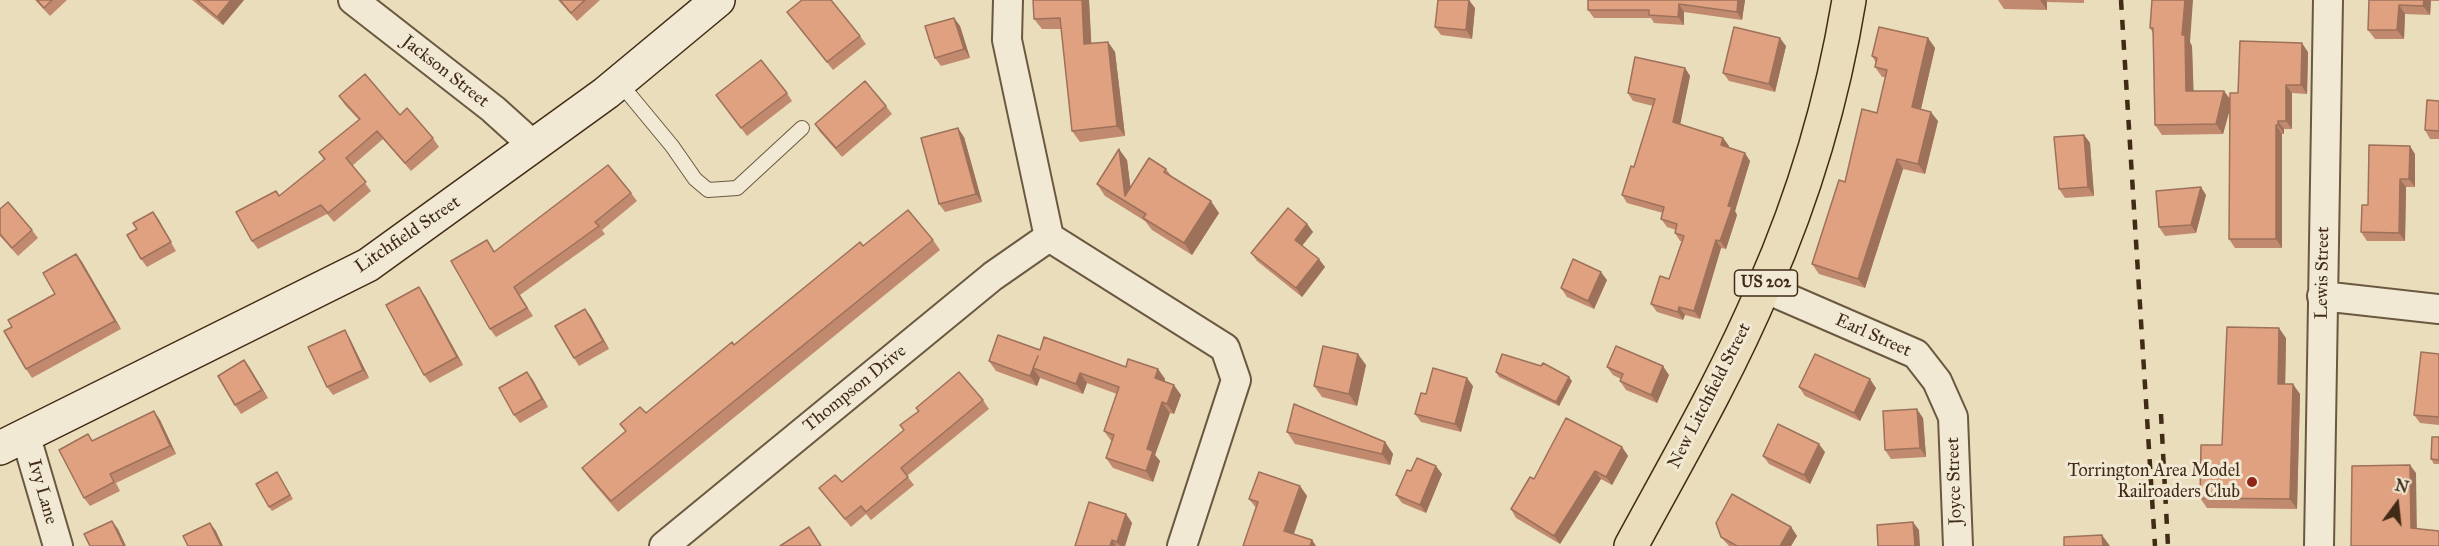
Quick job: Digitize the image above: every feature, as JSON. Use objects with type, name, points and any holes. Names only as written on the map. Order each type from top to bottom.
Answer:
[{"type":"highway","name":"New Litchfield Street","points":[[1631,546],[1706,408],[1764,288],[1794,211],[1815,148],[1849,0]]},
{"type":"street","name":"Jackson Street","points":[[353,0],[493,109],[534,146]]},
{"type":"street","name":"Litchfield Street","points":[[13,443],[368,266],[619,82],[718,0]]},
{"type":"street","points":[[1008,0],[1007,40],[1049,237],[1225,348],[1236,380],[1182,546]]},
{"type":"street","name":"Lewis Street","points":[[2319,546],[2328,0]]},
{"type":"street","name":"Thompson Drive","points":[[664,546],[993,276],[1049,237]]},
{"type":"street","name":"Earl Street","points":[[1764,288],[1916,354],[1936,381],[1953,417]]},
{"type":"street","points":[[2322,296],[2439,309]]},
{"type":"street","name":"Joyce Street","points":[[1953,417],[1958,546]]},
{"type":"street","name":"Ivy Lane","points":[[13,443],[58,546]]},
{"type":"lane","points":[[619,82],[672,146],[695,179],[708,190],[736,188],[802,128]]},
{"type":"building","points":[[37,0],[52,0],[44,8]]},
{"type":"building","points":[[197,0],[231,0],[217,17]]},
{"type":"building","points":[[560,0],[585,0],[571,13]]},
{"type":"building","points":[[802,0],[831,0],[860,36],[827,62],[787,12]]},
{"type":"building","points":[[1033,0],[1082,0],[1084,44],[1108,42],[1117,126],[1072,131],[1060,18],[1034,19]]},
{"type":"building","points":[[1438,0],[1469,0],[1466,30],[1435,27]]},
{"type":"building","points":[[1588,0],[1738,0],[1737,12],[1679,4],[1678,17],[1649,15],[1649,10],[1588,10]]},
{"type":"building","points":[[2152,0],[2185,0],[2182,35],[2185,35],[2186,91],[2224,91],[2216,124],[2155,125],[2153,28],[2150,28]]},
{"type":"building","points":[[2369,0],[2424,0],[2423,6],[2399,5],[2397,30],[2368,30]]},
{"type":"building","points":[[954,18],[964,49],[935,58],[925,26]]},
{"type":"building","points":[[1734,27],[1780,38],[1769,84],[1723,73]]},
{"type":"building","points":[[1879,27],[1928,38],[1912,107],[1931,112],[1918,164],[1897,159],[1858,279],[1812,264],[1839,180],[1845,182],[1862,109],[1877,113],[1887,70],[1875,67],[1877,58],[1872,56]]},
{"type":"building","points":[[2240,41],[2302,43],[2301,85],[2286,85],[2286,121],[2278,121],[2276,125],[2276,239],[2229,239],[2230,93],[2238,93]]},
{"type":"building","points":[[1635,57],[1685,68],[1673,122],[1723,138],[1721,145],[1745,153],[1728,206],[1732,207],[1720,241],[1716,240],[1694,311],[1679,307],[1678,312],[1651,304],[1660,276],[1669,279],[1684,236],[1675,233],[1677,224],[1661,219],[1664,207],[1622,195],[1631,166],[1634,167],[1655,99],[1628,93]]},
{"type":"building","points":[[761,60],[787,93],[741,128],[716,95]]},
{"type":"building","points":[[365,74],[400,115],[407,108],[433,138],[405,163],[377,131],[346,158],[366,182],[328,213],[321,205],[252,241],[236,212],[276,191],[279,196],[325,159],[319,152],[360,119],[339,96]]},
{"type":"building","points":[[865,81],[886,106],[836,148],[815,124]]},
{"type":"building","points":[[2427,100],[2439,101],[2439,131],[2425,130]]},
{"type":"building","points":[[958,128],[976,194],[939,204],[921,138]]},
{"type":"building","points":[[2084,135],[2088,187],[2059,189],[2054,137]]},
{"type":"building","points":[[2369,145],[2410,146],[2409,179],[2400,179],[2399,233],[2361,232],[2362,205],[2368,205]]},
{"type":"building","points":[[1119,149],[1125,196],[1149,158],[1166,169],[1164,172],[1211,201],[1184,243],[1143,218],[1146,214],[1097,184]]},
{"type":"building","points":[[608,165],[631,193],[595,222],[599,226],[514,287],[527,308],[490,329],[451,261],[487,240],[494,252]]},
{"type":"building","points":[[2201,187],[2191,225],[2159,227],[2156,191]]},
{"type":"building","points":[[8,202],[32,230],[12,248],[0,234],[0,209]]},
{"type":"building","points":[[1288,208],[1307,224],[1295,240],[1319,259],[1296,288],[1251,253]]},
{"type":"building","points":[[908,210],[933,240],[611,501],[582,468],[626,431],[620,424],[640,407],[646,413],[732,342],[734,345],[860,242],[863,246]]},
{"type":"building","points":[[153,212],[171,242],[141,259],[127,235],[137,229],[133,223]]},
{"type":"building","points":[[76,254],[115,321],[26,369],[4,331],[12,327],[8,320],[55,294],[43,273]]},
{"type":"building","points":[[1573,259],[1601,272],[1588,301],[1561,288]]},
{"type":"building","points":[[419,287],[457,357],[424,375],[386,305]]},
{"type":"building","points":[[585,309],[603,341],[574,358],[555,326]]},
{"type":"building","points":[[2227,327],[2279,328],[2278,384],[2293,384],[2290,499],[2200,498],[2201,445],[2222,445]]},
{"type":"building","points":[[345,330],[363,370],[327,387],[308,347]]},
{"type":"building","points":[[998,335],[1040,350],[1044,337],[1126,367],[1128,359],[1158,369],[1155,378],[1174,385],[1167,404],[1162,402],[1147,449],[1153,451],[1146,471],[1106,458],[1114,435],[1104,431],[1119,387],[1080,373],[1076,384],[1033,368],[1030,376],[989,361]]},
{"type":"building","points":[[1323,346],[1358,354],[1349,394],[1314,386]]},
{"type":"building","points":[[1616,346],[1663,366],[1651,395],[1620,381],[1623,374],[1607,367]]},
{"type":"building","points":[[2421,352],[2439,354],[2439,417],[2414,415]]},
{"type":"building","points":[[1502,354],[1541,366],[1543,363],[1569,377],[1556,402],[1496,372]]},
{"type":"building","points":[[1815,354],[1870,379],[1854,413],[1799,387]]},
{"type":"building","points":[[244,360],[262,390],[235,405],[218,376]]},
{"type":"building","points":[[1433,368],[1467,378],[1455,424],[1415,414],[1421,393],[1426,394]]},
{"type":"building","points":[[527,372],[542,399],[514,415],[499,388]]},
{"type":"building","points":[[959,372],[983,400],[901,468],[908,477],[866,512],[861,506],[845,519],[819,488],[835,475],[842,482],[904,430],[900,425],[919,411],[916,408]]},
{"type":"building","points":[[1294,404],[1385,442],[1382,454],[1287,432]]},
{"type":"building","points":[[1917,409],[1920,448],[1885,450],[1883,411]]},
{"type":"building","points":[[154,411],[170,446],[110,474],[114,482],[84,498],[59,450],[88,434],[92,441]]},
{"type":"building","points":[[1566,418],[1622,447],[1606,477],[1595,471],[1554,536],[1511,509],[1530,477],[1534,479]]},
{"type":"building","points":[[1778,424],[1819,444],[1804,475],[1763,456]]},
{"type":"building","points":[[2432,437],[2439,437],[2439,460],[2431,459]]},
{"type":"building","points":[[1417,458],[1436,466],[1420,505],[1396,495],[1407,470],[1411,471]]},
{"type":"building","points":[[2410,465],[2411,528],[2439,531],[2439,546],[2351,546],[2352,466]]},
{"type":"building","points":[[277,472],[290,495],[269,507],[256,484]]},
{"type":"building","points":[[1259,472],[1300,486],[1284,531],[1312,540],[1310,546],[1243,546],[1258,502],[1249,499]]},
{"type":"building","points":[[1732,494],[1791,527],[1780,546],[1737,546],[1721,537],[1716,523]]},
{"type":"building","points":[[1089,502],[1126,514],[1117,542],[1112,540],[1110,546],[1075,546]]},
{"type":"building","points":[[112,521],[124,546],[90,546],[84,534]]},
{"type":"building","points":[[1913,522],[1915,546],[1878,546],[1877,525]]},
{"type":"building","points":[[210,523],[221,546],[188,546],[183,536]]},
{"type":"building","points":[[809,527],[821,546],[780,546]]},
{"type":"building","points":[[2102,535],[2103,546],[2064,546],[2064,537]]},
{"type":"railway","points":[[2121,0],[2155,546]]},
{"type":"railway","points":[[2161,414],[2168,546]]},
{"type":"place","name":"Torrington Area Model Railroaders Club","points":[[2252,482]]}]
